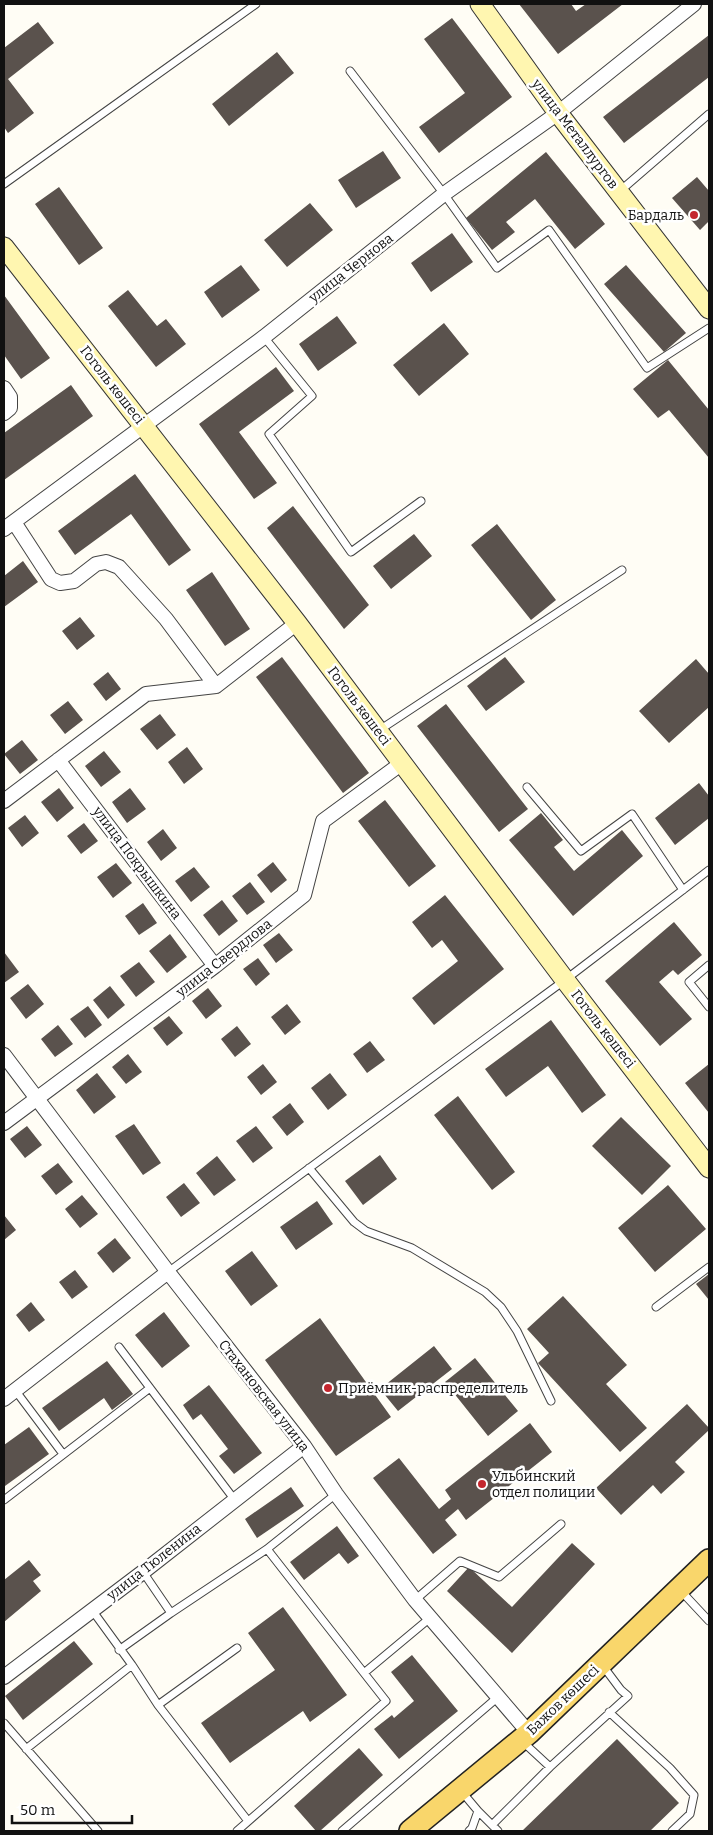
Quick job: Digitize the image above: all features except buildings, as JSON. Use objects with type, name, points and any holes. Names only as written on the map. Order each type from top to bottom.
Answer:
[{"type":"main road","name":"улица Металлургов","points":[[480,4],[558,113],[709,309]]},
{"type":"main road","name":"Гоголь көшесі","points":[[4,247],[297,623],[709,1168]]},
{"type":"main road","name":"Бажов көшесі","points":[[410,1831],[525,1736],[709,1560]]},
{"type":"street","name":"улица Чернова","points":[[9,526],[264,337],[444,194],[558,113],[694,4]]},
{"type":"street","points":[[4,388],[10,397],[10,408],[4,413]]},
{"type":"street","points":[[9,526],[51,578],[60,583],[74,581],[96,564],[106,562],[119,567],[166,618],[216,686]]},
{"type":"street","points":[[4,801],[146,694],[216,686],[297,623]]},
{"type":"street","name":"улица Покрышкина","points":[[58,760],[215,966]]},
{"type":"street","name":"улица Свердлова","points":[[4,1124],[215,966],[304,895],[324,821],[402,763]]},
{"type":"street","name":"Стахановская улица","points":[[4,1055],[168,1272],[304,1446],[336,1494],[414,1600],[498,1696],[525,1736]]},
{"type":"street","points":[[4,1398],[168,1272]]},
{"type":"street","name":"улица Тюленина","points":[[4,1677],[143,1572],[304,1446]]},
{"type":"lane","points":[[4,184],[256,4]]},
{"type":"lane","points":[[350,72],[444,194],[497,268],[549,230],[647,368],[709,328]]},
{"type":"lane","points":[[619,192],[709,114]]},
{"type":"lane","points":[[264,337],[312,396],[269,434],[351,552],[421,502]]},
{"type":"lane","points":[[378,731],[622,570]]},
{"type":"lane","points":[[527,787],[581,851],[632,814],[683,890]]},
{"type":"lane","points":[[168,1272],[565,980],[709,870]]},
{"type":"lane","points":[[709,965],[689,982],[709,1007]]},
{"type":"lane","points":[[310,1168],[354,1222],[366,1231],[412,1248],[485,1292],[501,1307],[517,1331],[551,1402]]},
{"type":"lane","points":[[656,1307],[709,1267]]},
{"type":"lane","points":[[119,1347],[234,1499]]},
{"type":"lane","points":[[4,1500],[150,1388]]},
{"type":"lane","points":[[15,1390],[63,1454]]},
{"type":"lane","points":[[120,1650],[171,1613],[267,1549],[336,1494]]},
{"type":"lane","points":[[414,1600],[460,1561],[499,1577],[561,1524]]},
{"type":"lane","points":[[237,1831],[386,1701],[267,1549]]},
{"type":"lane","points":[[143,1572],[171,1613]]},
{"type":"lane","points":[[679,1589],[709,1621]]},
{"type":"lane","points":[[92,1610],[158,1705],[248,1821]]},
{"type":"lane","points":[[364,1673],[430,1618]]},
{"type":"lane","points":[[158,1705],[237,1648]]},
{"type":"lane","points":[[492,1825],[550,1767],[628,1696],[621,1690],[601,1663]]},
{"type":"lane","points":[[26,1749],[132,1666]]},
{"type":"lane","points":[[342,1831],[498,1696]]},
{"type":"lane","points":[[609,1712],[670,1768],[694,1795],[690,1814],[672,1831]]},
{"type":"lane","points":[[4,1723],[98,1831]]},
{"type":"lane","points":[[525,1736],[550,1767]]},
{"type":"lane","points":[[460,1790],[498,1831]]},
{"type":"lane","points":[[469,1831],[472,1828],[478,1811]]},
{"type":"place","name":"Бардаль","points":[[694,215]]},
{"type":"place","name":"Приёмник-распределитель","points":[[328,1388]]},
{"type":"place","name":"Ульбинский отдел полиции","points":[[482,1484]]}]
